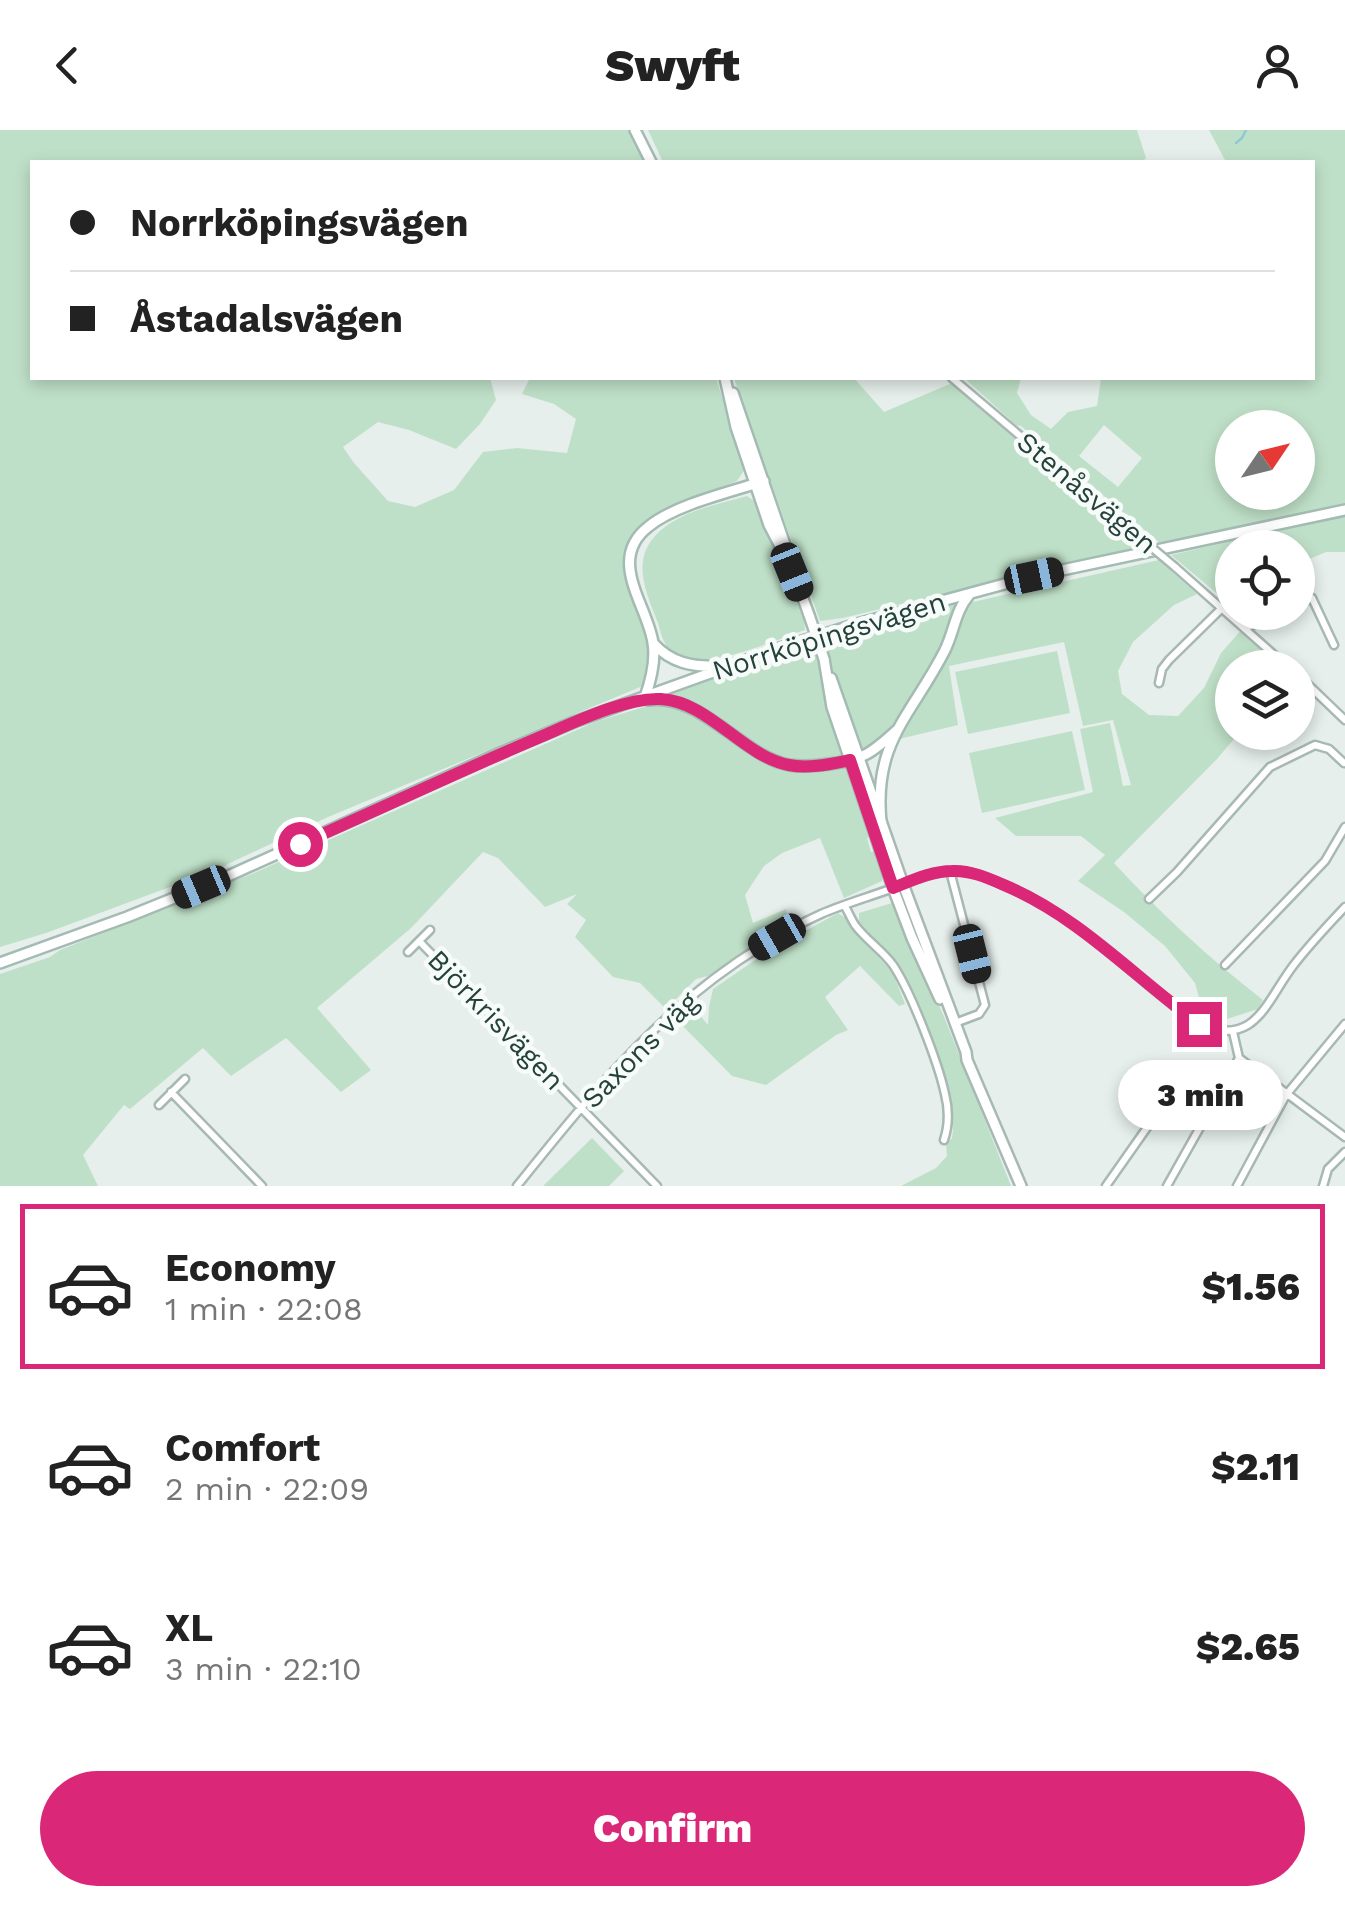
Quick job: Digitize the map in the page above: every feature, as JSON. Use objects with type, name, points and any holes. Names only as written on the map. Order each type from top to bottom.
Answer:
[{"type":"main road","points":[[635,130],[650,160]]},
{"type":"main road","points":[[726,380],[736,427],[760,482],[775,539],[810,615],[898,886],[961,1054],[967,1060]]},
{"type":"main road","points":[[645,697],[652,676],[653,643],[629,572],[640,534],[676,512],[760,482]]},
{"type":"main road","name":"Norrköpingsvägen","points":[[0,962],[193,891],[574,722],[730,665],[857,624],[1034,576],[1345,510]]},
{"type":"main road","points":[[881,822],[885,755],[943,654],[960,609],[971,594]]},
{"type":"main road","points":[[653,643],[684,664],[730,665]]},
{"type":"main road","points":[[631,702],[674,701],[770,758],[790,765],[854,759],[874,752],[897,730]]},
{"type":"main road","points":[[854,759],[881,822],[898,886],[1021,1186]]},
{"type":"street","name":"Stenåsvägen","points":[[954,380],[1215,600]]},
{"type":"street","points":[[1315,604],[1334,645]]},
{"type":"street","points":[[1159,683],[1169,660],[1215,615]]},
{"type":"street","name":"Stenåsvägen","points":[[1248,630],[1270,650]]},
{"type":"street","points":[[1315,691],[1345,720]]},
{"type":"street","points":[[1150,899],[1270,768],[1315,745],[1329,749],[1345,764]]},
{"type":"street","points":[[1224,965],[1325,861],[1345,828]]},
{"type":"street","points":[[955,1023],[979,1014],[985,1006],[950,871],[983,876],[1036,900],[1080,928],[1199,1024],[1222,1032],[1233,1032],[1260,1016],[1301,956],[1345,907]]},
{"type":"street","name":"Saxons väg","points":[[517,1186],[639,1042],[702,988],[758,948],[822,913],[950,871]]},
{"type":"street","points":[[844,905],[856,926],[899,974],[946,1096],[944,1140]]},
{"type":"street","name":"Björkrisvägen","points":[[408,952],[430,930]]},
{"type":"street","name":"Björkrisvägen","points":[[419,941],[656,1186]]},
{"type":"street","points":[[1237,1186],[1286,1095],[1344,1028]]},
{"type":"street","points":[[1233,1032],[1239,1058],[1345,1137]]},
{"type":"street","points":[[1167,1186],[1239,1058]]},
{"type":"street","points":[[159,1105],[185,1079]]},
{"type":"street","points":[[172,1092],[262,1186]]},
{"type":"street","points":[[1106,1186],[1161,1112],[1168,1111],[1200,1127]]},
{"type":"street","points":[[1323,1186],[1328,1169],[1345,1152]]},
{"type":"green space","points":[[0,130],[630,130],[644,160],[30,160],[30,380],[491,380],[496,400],[456,449],[378,422],[343,447],[388,501],[415,507],[454,490],[483,452],[517,448],[567,453],[576,419],[554,404],[522,394],[529,380],[717,380],[745,469],[737,481],[661,512],[631,540],[625,578],[646,638],[650,666],[645,685],[328,817],[213,871],[0,947]]},
{"type":"green space","points":[[648,130],[1137,130],[1146,158],[1144,160],[662,160]]},
{"type":"green space","points":[[1209,130],[1345,130],[1345,504],[1161,544],[966,380],[1020,380],[1017,393],[1031,415],[1051,429],[1068,412],[1097,406],[1101,380],[1315,380],[1315,160],[1225,160]],"holes":[[[1104,425],[1142,458],[1118,487],[1079,456]]]},
{"type":"green space","points":[[735,380],[856,380],[884,412],[952,383],[1042,458],[1093,509],[1134,540],[1137,547],[843,618],[820,621]]},
{"type":"green space","points":[[747,496],[756,502],[805,630],[719,658],[682,656],[665,643],[646,590],[643,568],[648,546],[675,520]]},
{"type":"green space","points":[[1345,515],[1345,552],[1315,557],[1315,530],[1280,530]]},
{"type":"green space","points":[[1215,545],[1215,592],[1171,555]]},
{"type":"green space","points":[[1159,560],[1197,594],[1174,605],[1133,642],[1118,671],[1122,694],[1149,715],[1178,716],[1204,688],[1215,665],[1215,750],[1225,750],[1114,863],[1149,900],[1263,1000],[1258,1009],[1224,1020],[1204,1016],[1195,983],[1165,946],[1078,881],[1105,855],[1081,836],[1016,836],[995,818],[1093,792],[1080,729],[1110,723],[1123,786],[1131,785],[1113,720],[1083,726],[1064,642],[949,666],[958,725],[891,741],[950,645],[964,604]]},
{"type":"green space","points":[[956,604],[951,629],[939,654],[890,730],[878,744],[861,752],[823,642]]},
{"type":"green space","points":[[1245,630],[1267,650],[1224,650]]},
{"type":"green space","points":[[813,645],[845,756],[841,758],[781,758],[694,705],[667,694]]},
{"type":"green space","points":[[1057,651],[1070,713],[968,734],[955,672]]},
{"type":"green space","points":[[650,705],[684,711],[789,770],[846,768],[871,836],[867,838],[871,852],[876,851],[884,871],[882,881],[844,898],[820,838],[782,853],[764,866],[745,895],[753,923],[786,909],[789,926],[708,976],[696,979],[666,1009],[640,983],[613,977],[575,937],[586,920],[567,904],[577,894],[545,907],[498,858],[483,852],[411,928],[317,1008],[371,1070],[341,1092],[286,1038],[231,1076],[203,1048],[130,1109],[124,1105],[83,1155],[98,1186],[0,1186],[0,974],[254,873],[595,722]]},
{"type":"green space","points":[[1072,731],[1085,790],[982,813],[969,753]]},
{"type":"green space","points":[[892,903],[945,1019],[1011,1186],[901,1186],[936,1168],[947,1156],[946,1145],[953,1130],[949,1087],[904,975],[859,922],[859,913]]},
{"type":"green space","points":[[838,913],[893,973],[905,1004],[899,1006],[860,966],[825,997],[848,1030],[766,1085],[732,1076],[674,1017],[691,1004],[708,1025],[713,989],[767,952]]},
{"type":"green space","points":[[592,1138],[624,1171],[609,1186],[543,1186]]},
{"type":"waterway","points":[[1236,143],[1246,130]]},
{"type":"route","points":[[300,844],[574,722],[631,702],[674,701],[780,762],[802,766],[850,760],[893,888],[950,871],[983,876],[1018,891],[1080,928],[1199,1024]]}]
